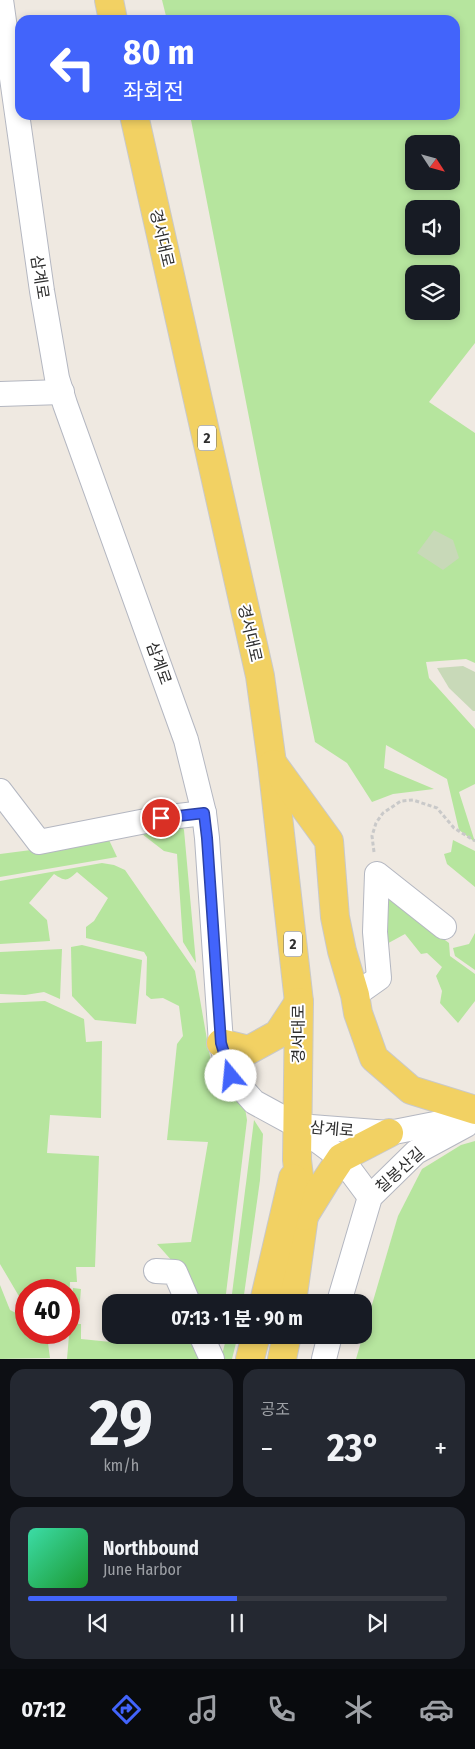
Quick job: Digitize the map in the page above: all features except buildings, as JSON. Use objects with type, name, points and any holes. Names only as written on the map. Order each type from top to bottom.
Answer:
[{"type":"main road","points":[[109,0],[112,15]]},
{"type":"main road","name":"경서대로","points":[[135,120],[260,676],[272,763],[299,1002],[297,1160],[304,1216],[293,1294]]},
{"type":"main road","points":[[272,763],[329,841],[335,917],[342,952],[355,995],[358,1013],[374,1058],[411,1090],[475,1110]]},
{"type":"main road","points":[[221,1043],[249,1050],[278,1034],[299,1002]]},
{"type":"main road","name":"2","points":[[304,1216],[341,1158],[389,1133]]},
{"type":"main road","name":"경서대로","points":[[266,1294],[297,1160]]},
{"type":"main road","points":[[250,1359],[254,1344]]},
{"type":"main road","points":[[282,1359],[285,1344]]},
{"type":"street","name":"삼계로","points":[[1,0],[15,99]]},
{"type":"street","name":"삼계로","points":[[18,120],[42,291],[57,378],[186,740],[204,813],[221,1043],[231,1076],[254,1102],[298,1126],[389,1133],[475,1116]]},
{"type":"street","points":[[0,394],[62,392]]},
{"type":"street","points":[[0,791],[39,842],[161,818],[204,813]]},
{"type":"street","points":[[355,995],[379,978],[375,932],[377,874]]},
{"type":"street","points":[[377,874],[444,927]]},
{"type":"street","name":"칠봉산길","points":[[342,1294],[370,1197],[416,1152],[475,1120]]},
{"type":"street","points":[[298,1126],[341,1158],[370,1197]]},
{"type":"street","points":[[156,1271],[175,1272],[185,1294]]},
{"type":"street","points":[[206,1344],[212,1359]]},
{"type":"street","points":[[324,1359],[328,1344]]},
{"type":"path","points":[[377,874],[372,836],[376,823],[383,813],[402,801],[413,800],[437,808],[454,828],[475,841]]},
{"type":"green space","points":[[162,0],[475,0],[475,343],[429,402],[475,433],[475,663],[466,659],[426,662],[429,678],[475,729],[475,784],[459,792],[475,842],[459,830],[447,779],[386,745],[384,768],[434,789],[393,794],[372,802],[347,763],[315,742],[262,484],[191,120],[460,120],[460,15],[166,15]]},
{"type":"green space","points":[[434,530],[453,540],[459,558],[443,570],[417,553]]},
{"type":"green space","points":[[463,666],[475,672],[475,711],[449,688],[437,668]]},
{"type":"green space","points":[[181,823],[184,830],[196,963],[183,942],[177,854],[164,851],[142,834]]},
{"type":"green space","points":[[109,840],[117,857],[0,877],[0,854]]},
{"type":"green space","points":[[453,840],[475,851],[475,887],[447,864],[444,854],[451,852]]},
{"type":"green space","points":[[102,863],[114,865],[125,870],[195,971],[212,1068],[245,1108],[247,1120],[226,1294],[196,1294],[190,1281],[157,1244],[191,1242],[208,1142],[167,1140],[177,1044],[183,1036],[179,1006],[163,998],[151,999],[146,995],[147,957],[144,952],[86,938],[86,927],[94,921],[108,898],[77,872],[66,879],[54,874],[29,903],[47,920],[50,941],[0,944],[0,881]]},
{"type":"green space","points":[[386,897],[449,943],[450,956],[475,974],[475,1001],[458,1023],[440,1003],[442,991],[436,976],[442,967],[427,953],[421,954],[405,934],[383,946]]},
{"type":"green space","points":[[475,933],[475,970],[455,956],[453,948],[469,944]]},
{"type":"green space","points":[[82,945],[142,960],[136,1024],[95,1020],[72,996],[71,947]]},
{"type":"green space","points":[[62,949],[60,999],[44,992],[25,995],[0,994],[0,952]]},
{"type":"green space","points":[[45,1001],[84,1019],[86,1042],[102,1041],[101,1118],[50,1115],[47,1153],[99,1156],[95,1267],[76,1267],[77,1279],[15,1279],[15,1289],[0,1264],[0,1003]]},
{"type":"green space","points":[[254,1120],[263,1134],[260,1180],[244,1294],[232,1294]]},
{"type":"green space","points":[[475,1141],[475,1359],[356,1359],[360,1344],[372,1344],[372,1305],[398,1216],[422,1169],[461,1145]]},
{"type":"green space","points":[[0,1285],[10,1310],[15,1312],[15,1344],[48,1344],[50,1358],[0,1359]]},
{"type":"green space","points":[[81,1324],[81,1339],[102,1341],[102,1344],[191,1344],[203,1359],[67,1359],[68,1344],[80,1344]]},
{"type":"green space","points":[[225,1344],[236,1344],[232,1359],[221,1359]]},
{"type":"route","points":[[161,818],[204,813],[221,1043],[231,1076]]}]
